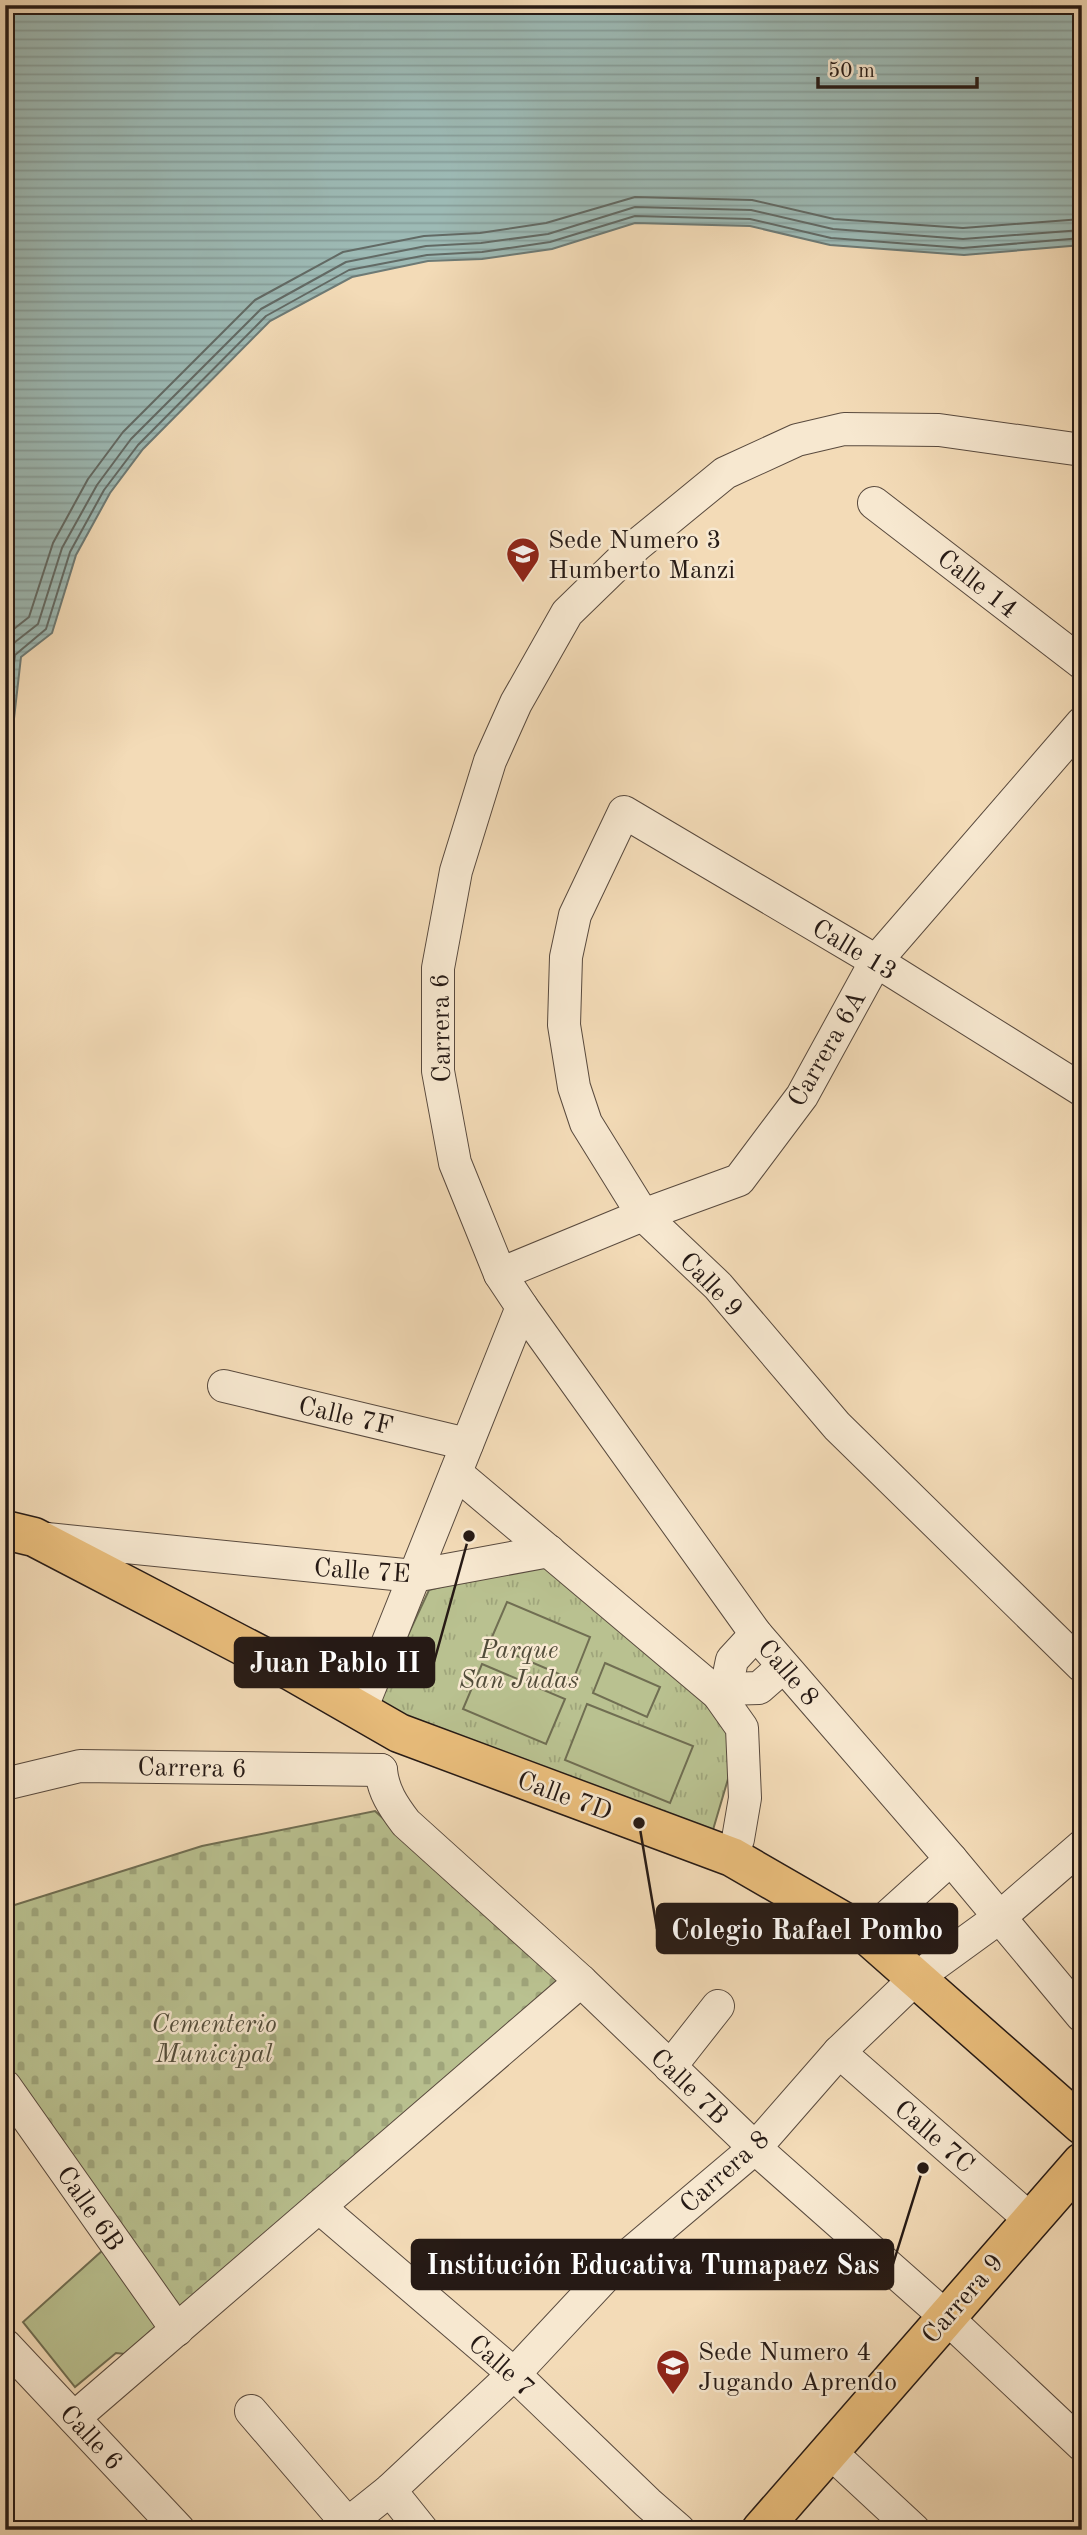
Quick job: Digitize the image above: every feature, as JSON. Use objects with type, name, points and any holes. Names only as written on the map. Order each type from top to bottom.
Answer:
[{"type":"main road","name":"Calle 7D","points":[[20,1534],[291,1671],[399,1733],[732,1857],[867,1935],[1082,2125]]},
{"type":"main road","name":"Carrera 9","points":[[761,2530],[1082,2162]]},
{"type":"street","name":"Carrera 6","points":[[522,1307],[500,1274],[455,1163],[438,1071],[438,968],[456,871],[490,761],[516,703],[567,612],[636,545],[725,473],[797,440],[844,429],[939,430],[1082,450]]},
{"type":"street","name":"Calle 14","points":[[874,503],[1082,663]]},
{"type":"street","name":"Carrera 6A","points":[[500,1274],[643,1215],[739,1180],[802,1096],[876,961],[1082,723]]},
{"type":"street","name":"Calle 13","points":[[624,812],[876,961],[1082,1090]]},
{"type":"street","name":"Calle 9","points":[[624,812],[575,915],[566,957],[564,1025],[574,1087],[586,1123],[643,1215],[719,1286],[837,1426],[1082,1666]]},
{"type":"street","points":[[360,1712],[522,1307]]},
{"type":"street","name":"Calle 8","points":[[522,1307],[755,1634],[951,1859],[1082,2016]]},
{"type":"street","name":"Calle 7F","points":[[224,1386],[462,1458],[549,1552]]},
{"type":"street","name":"Calle 7E","points":[[20,1534],[414,1576],[549,1552]]},
{"type":"street","points":[[549,1552],[722,1691],[742,1728],[745,1798],[732,1857]]},
{"type":"street","points":[[722,1691],[732,1660],[755,1634]]},
{"type":"street","points":[[722,1691],[759,1688],[783,1667]]},
{"type":"street","points":[[381,1770],[399,1733]]},
{"type":"street","name":"Carrera 6","points":[[5,1784],[80,1766],[381,1770]]},
{"type":"street","name":"Calle 7B","points":[[381,1770],[391,1803],[406,1823],[581,1981],[755,2148],[946,2317],[1082,2445]]},
{"type":"street","name":"Carrera 8","points":[[343,2527],[390,2490],[514,2374],[612,2269],[755,2148],[839,2052],[916,1978],[1000,1917],[1082,1846]]},
{"type":"street","points":[[867,1935],[951,1859]]},
{"type":"street","points":[[74,2418],[581,1981]]},
{"type":"street","points":[[670,2067],[718,2006]]},
{"type":"street","name":"Calle 7C","points":[[839,2052],[1031,2220]]},
{"type":"street","name":"Calle 6B","points":[[5,2086],[177,2330]]},
{"type":"street","name":"Calle 7","points":[[319,2207],[514,2374],[679,2530]]},
{"type":"street","name":"Calle 6","points":[[5,2345],[179,2530]]},
{"type":"street","points":[[251,2412],[343,2527]]},
{"type":"street","points":[[829,2451],[914,2530]]},
{"type":"street","points":[[390,2490],[422,2530]]},
{"type":"green space","name":"Parque San Judas","points":[[541,1561],[689,1681],[734,1731],[736,1752],[710,1840],[374,1708],[429,1590]]},
{"type":"green space","points":[[507,1602],[590,1637],[573,1680],[489,1644]]},
{"type":"green space","points":[[605,1663],[660,1687],[647,1717],[593,1693]]},
{"type":"green space","points":[[482,1664],[565,1699],[546,1744],[463,1709]]},
{"type":"green space","points":[[587,1704],[693,1746],[670,1803],[565,1760]]},
{"type":"green space","name":"Cementerio Municipal","points":[[375,1811],[564,1983],[180,2316],[5,2067],[5,1908],[202,1846]]},
{"type":"green space","points":[[103,2250],[162,2321],[125,2354],[116,2353],[75,2387],[23,2322]]},
{"type":"water","points":[[5,5],[1082,5],[1082,245],[964,255],[830,245],[750,226],[635,223],[552,249],[482,259],[428,261],[352,277],[270,321],[143,449],[110,493],[76,555],[52,633],[21,657],[5,798]]},
{"type":"place","name":"Sede Numero 3 Humberto Manzi","points":[[523,584]]},
{"type":"place","name":"Juan Pablo II","points":[[469,1536]]},
{"type":"place","name":"Colegio Rafael Pombo","points":[[639,1823]]},
{"type":"place","name":"Institución Educativa Tumapaez Sas","points":[[923,2168]]},
{"type":"place","name":"Sede Numero 4 Jugando Aprendo","points":[[673,2396]]}]
